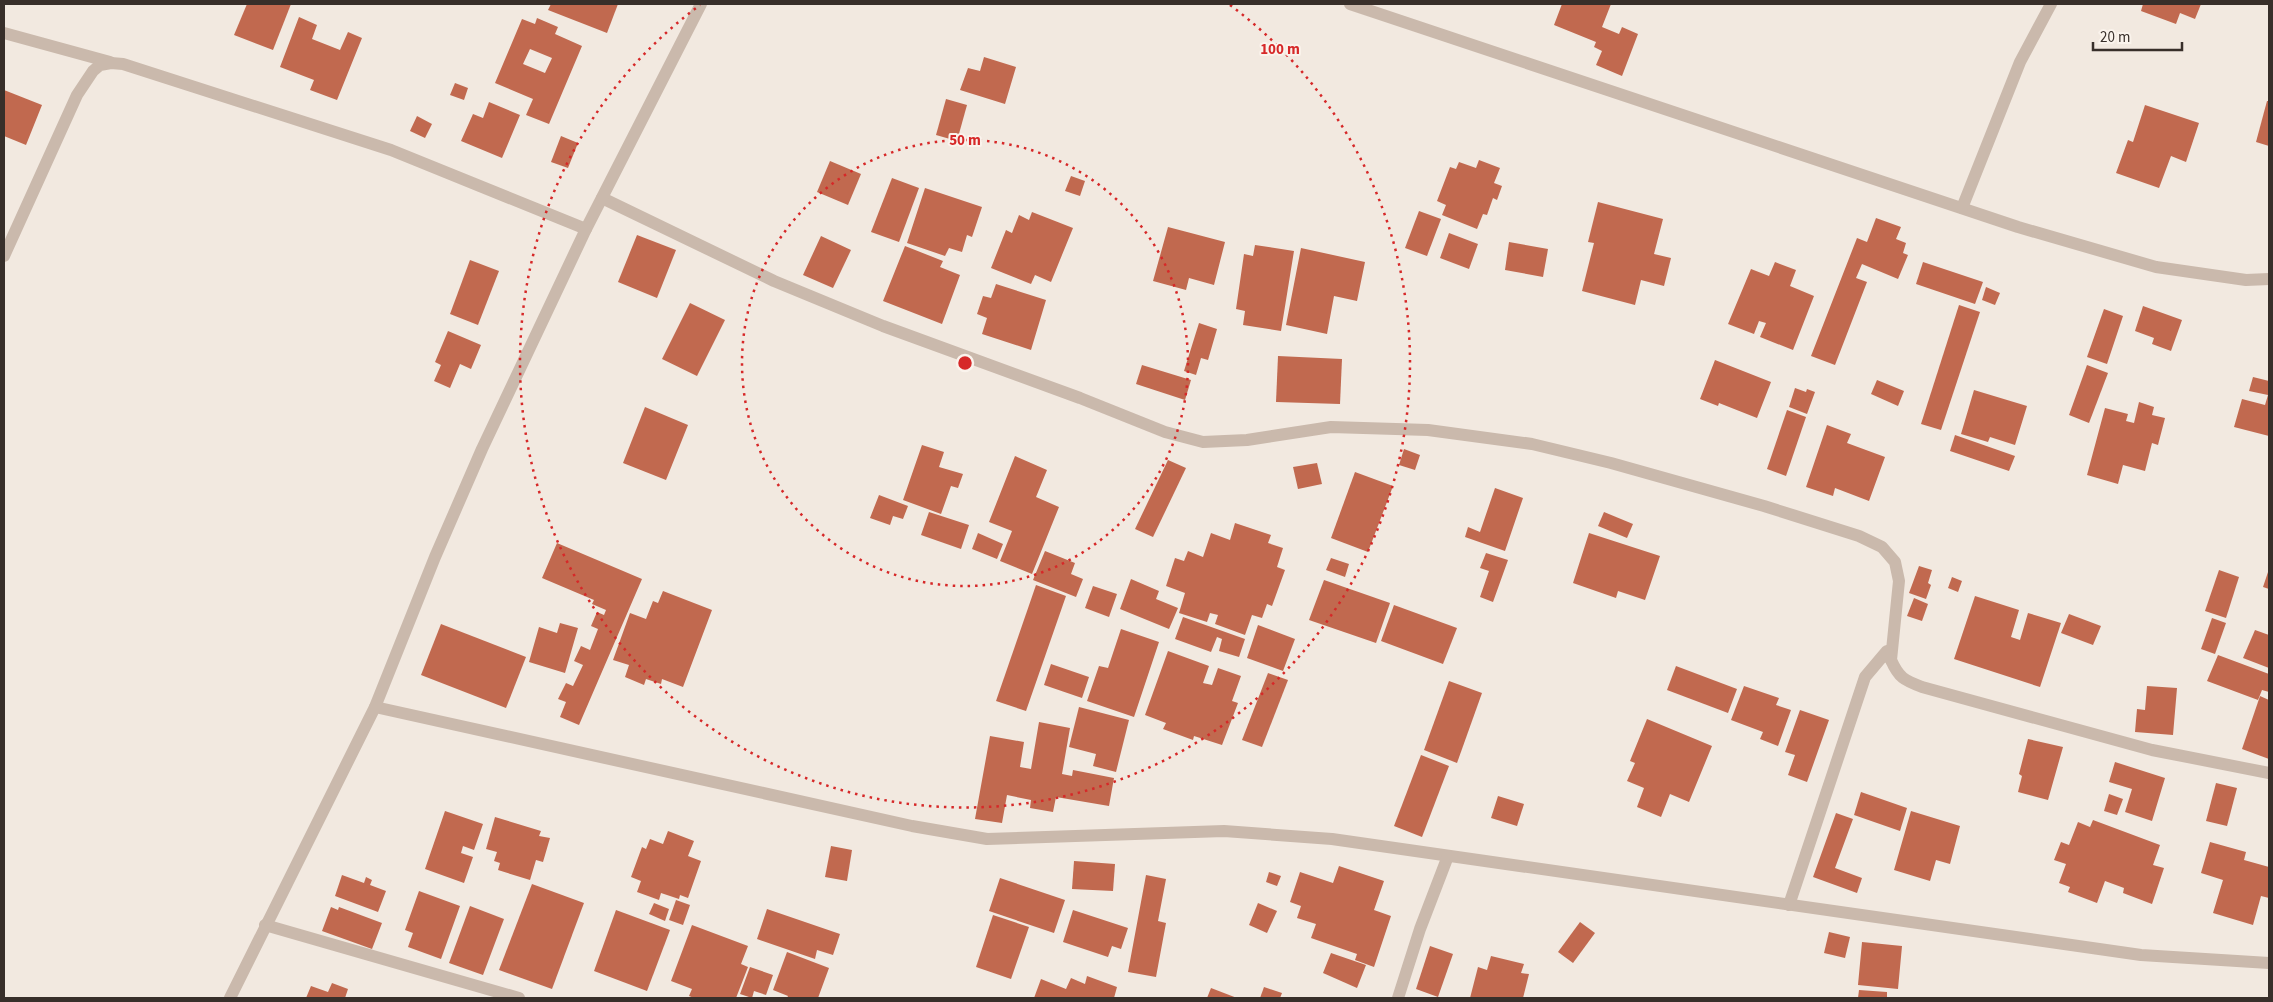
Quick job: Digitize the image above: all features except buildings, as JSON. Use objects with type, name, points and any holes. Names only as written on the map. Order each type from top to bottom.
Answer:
[{"type":"street","points":[[230,998],[375,707],[435,557],[478,458],[586,229],[701,4]]},
{"type":"street","points":[[1350,4],[2018,227],[2156,267],[2246,280],[2269,279]]},
{"type":"street","points":[[1962,208],[2020,62],[2051,4]]},
{"type":"street","points":[[4,33],[111,63],[123,64],[391,150],[586,229]]},
{"type":"street","points":[[4,256],[77,95],[93,71],[100,65],[111,63]]},
{"type":"street","points":[[602,198],[783,285],[882,326],[1080,398],[1165,432],[1194,440],[1203,442],[1247,440],[1331,427],[1428,430],[1532,444],[1611,463],[1764,506],[1859,536],[1882,547],[1895,562],[1899,581],[1891,660]]},
{"type":"street","points":[[1789,905],[1865,677],[1887,651],[1903,679],[1922,687],[2152,750],[2269,773]]},
{"type":"street","points":[[375,707],[854,813],[987,839],[1224,831],[1332,839],[2142,955],[2269,963]]},
{"type":"street","points":[[1398,998],[1420,930],[1448,856]]},
{"type":"street","points":[[265,925],[519,998]]}]
